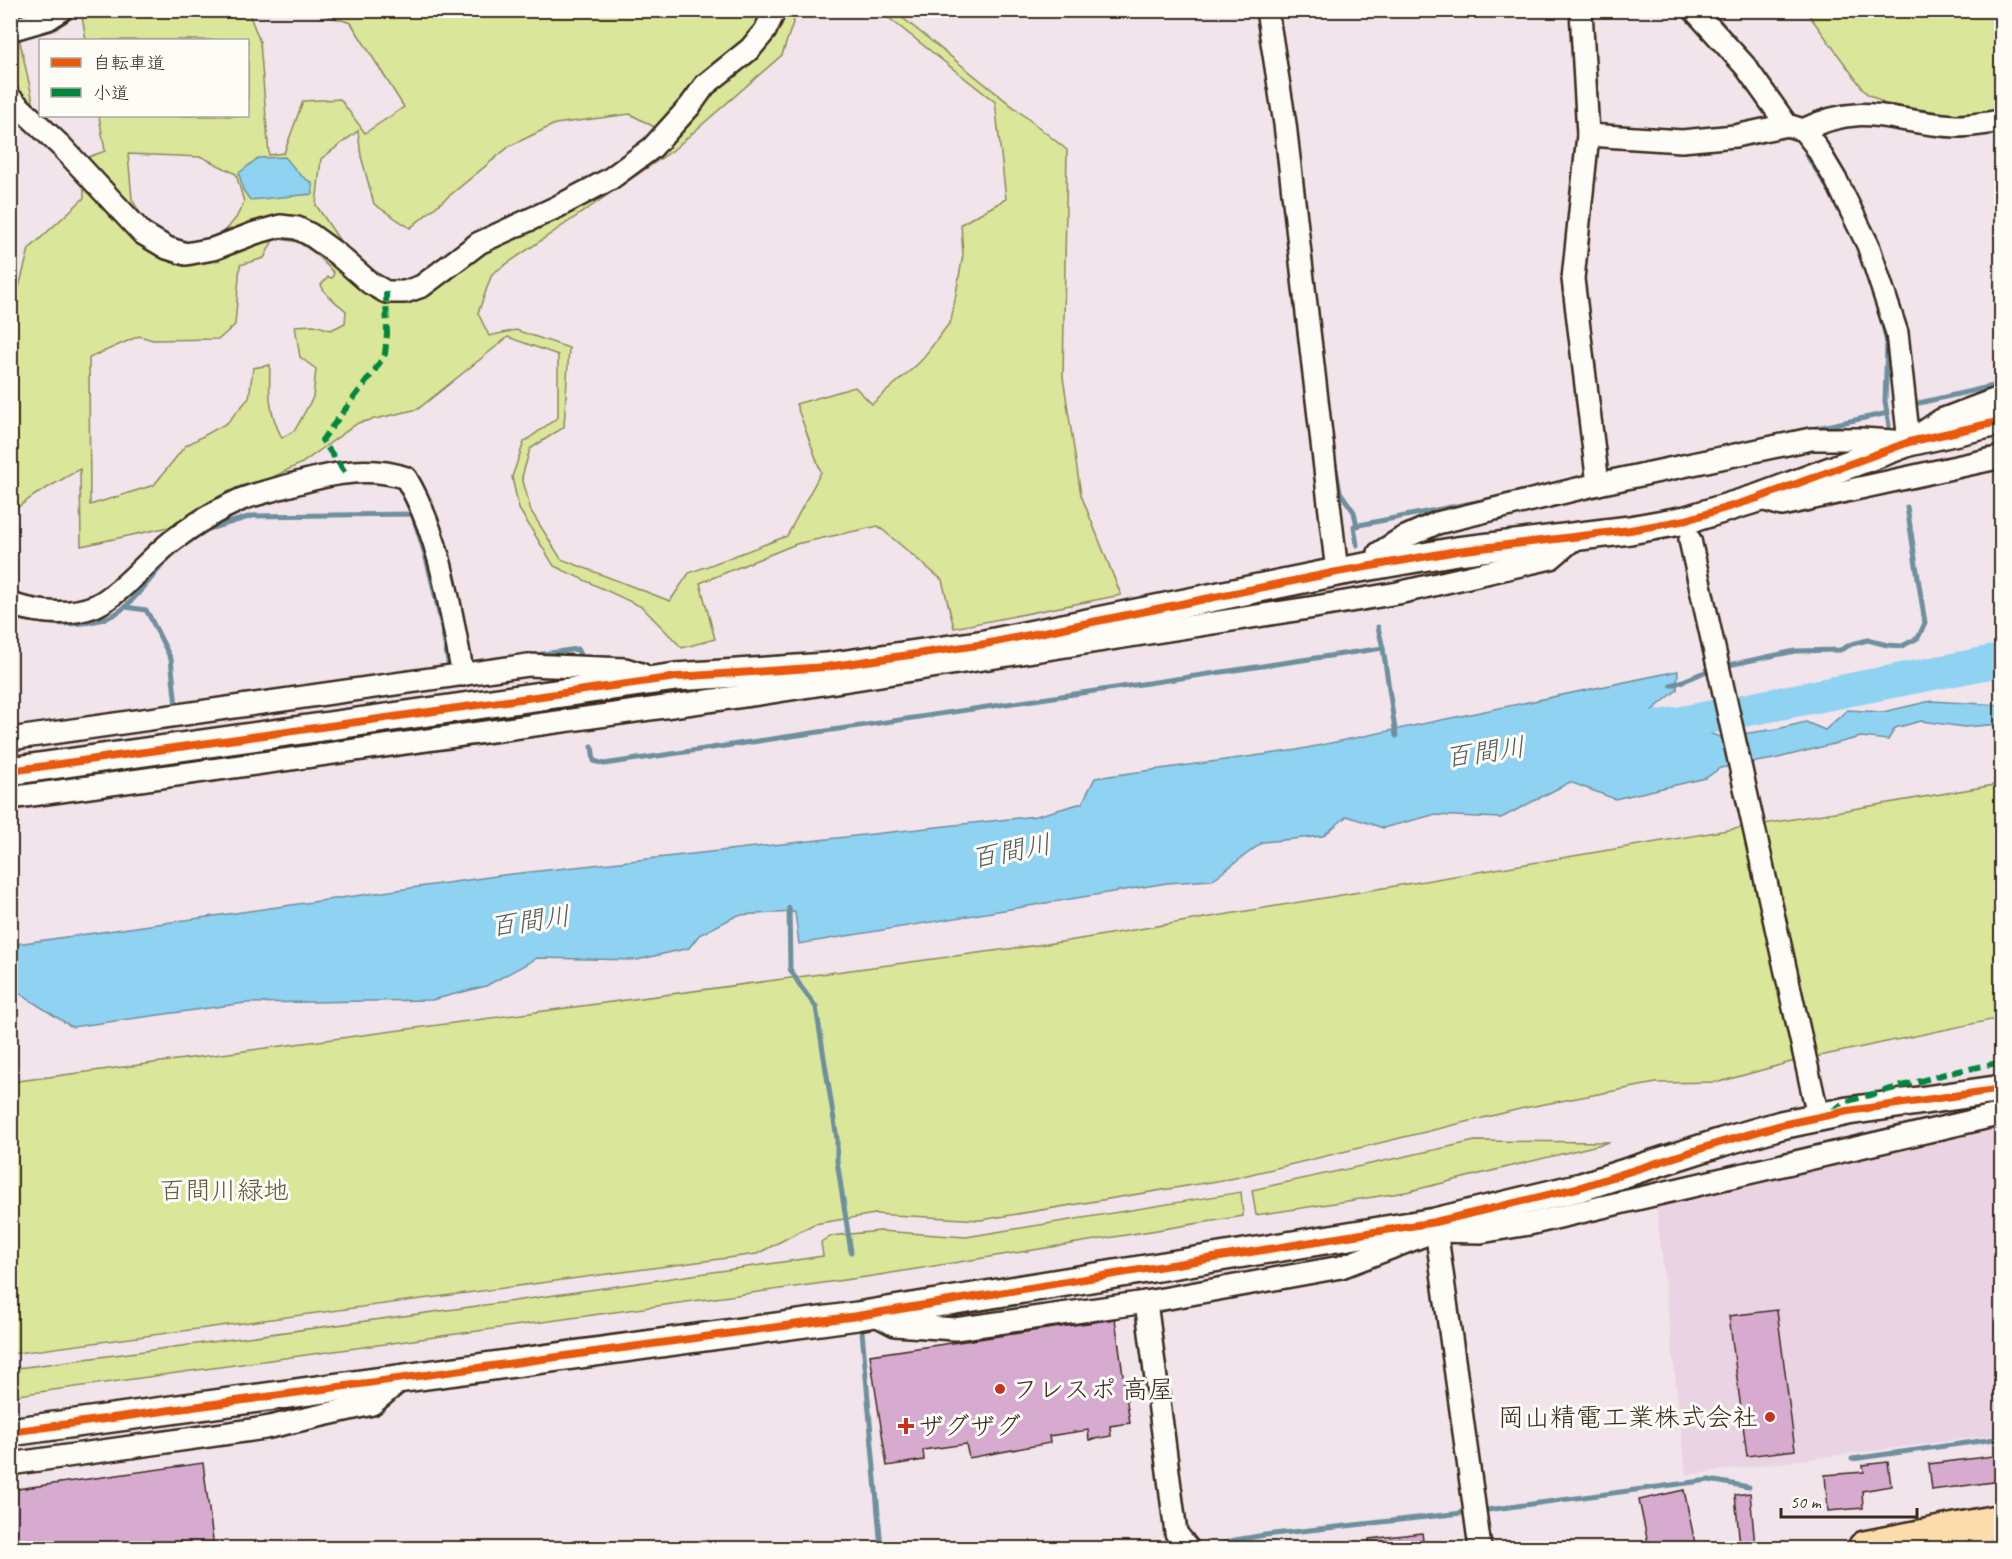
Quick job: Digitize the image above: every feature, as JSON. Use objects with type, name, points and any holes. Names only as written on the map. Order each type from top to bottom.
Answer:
[{"type":"highway","points":[[1865,1548],[2001,1521]]},
{"type":"street","points":[[10,30],[48,19],[62,10]]},
{"type":"street","points":[[10,98],[62,147],[142,233],[167,248],[186,254],[213,249],[280,226],[297,228],[312,235],[337,254],[370,284],[386,292],[405,292],[422,286],[479,243],[557,207],[610,179],[652,148],[690,106],[705,85],[750,49],[765,31],[775,10]]},
{"type":"street","points":[[1267,10],[1285,124],[1337,572]]},
{"type":"street","points":[[1581,10],[1588,135],[1574,279],[1597,478]]},
{"type":"street","points":[[1694,10],[1745,66],[1795,128],[1815,145],[1837,182],[1868,245],[1897,333],[1909,442]]},
{"type":"street","points":[[1588,135],[1682,141],[1795,128],[1847,115],[1871,113],[1954,126],[1972,126],[2001,121]]},
{"type":"street","points":[[1380,566],[1378,553],[1437,523],[1597,478],[1811,439],[1862,438],[1909,442],[1941,420],[2001,398]]},
{"type":"street","points":[[10,771],[694,675],[826,667],[985,644],[1337,572],[1494,545],[1630,530],[1688,530],[1758,498],[1909,442],[2001,421]]},
{"type":"street","points":[[1758,498],[1782,505],[2001,457]]},
{"type":"street","points":[[10,604],[45,613],[72,612],[96,605],[123,586],[170,542],[204,518],[242,499],[306,480],[345,472],[394,474],[406,478],[424,516],[448,595],[462,669]]},
{"type":"street","points":[[1688,530],[1816,1104]]},
{"type":"street","points":[[10,798],[758,694],[1309,608],[1398,593],[1551,558],[1577,536]]},
{"type":"street","points":[[10,739],[462,669],[528,665],[624,669],[640,674],[648,681]]},
{"type":"street","points":[[10,1432],[872,1313],[1435,1226],[1581,1188],[1722,1142],[1816,1104],[2001,1089]]},
{"type":"street","points":[[872,1313],[895,1325],[955,1329],[1146,1302],[1341,1267],[1435,1226],[1481,1232],[1529,1224],[2001,1114]]},
{"type":"street","points":[[1435,1226],[1480,1548]]},
{"type":"street","points":[[1146,1302],[1176,1533],[1188,1548]]},
{"type":"street","points":[[10,1464],[265,1428],[372,1404],[403,1378]]},
{"type":"shaded area","points":[[2001,1121],[2001,1434],[1686,1475],[1656,1202]]},
{"type":"green space","points":[[13,10],[33,101],[11,122],[10,11]]},
{"type":"green space","points":[[81,11],[248,11],[260,42],[269,155],[284,153],[303,101],[340,99],[365,133],[404,107],[351,23],[312,11],[797,11],[782,55],[672,151],[492,274],[478,313],[489,336],[516,330],[569,348],[564,427],[530,449],[522,477],[531,511],[561,559],[670,601],[689,573],[787,536],[821,472],[796,404],[855,387],[872,404],[920,362],[951,321],[963,255],[961,224],[1006,199],[995,102],[880,11],[894,11],[1067,150],[1063,377],[1081,495],[1121,595],[954,628],[942,580],[878,526],[796,544],[700,583],[715,639],[682,648],[642,607],[554,566],[519,509],[512,477],[524,442],[558,417],[558,355],[508,337],[418,409],[358,423],[302,463],[169,527],[81,546],[80,469],[11,512],[10,296],[17,295],[29,249],[84,198],[83,159],[105,151],[99,117],[249,117],[249,39],[86,39]],"holes":[[[630,114],[658,129],[630,157],[410,287],[377,283],[354,262],[316,205],[321,159],[358,131],[361,156],[374,204],[410,228],[510,146],[555,124]],[[128,154],[202,157],[236,174],[244,202],[236,218],[219,238],[179,245],[162,236],[145,222],[132,199]],[[274,238],[298,242],[315,253],[334,273],[332,278],[328,277],[321,285],[323,290],[346,311],[345,323],[331,330],[314,325],[295,326],[300,357],[316,369],[313,397],[295,430],[282,438],[277,428],[270,402],[270,365],[253,368],[249,398],[227,423],[185,446],[154,485],[90,505],[89,358],[139,336],[153,340],[219,339],[235,325],[240,265],[264,258]]]},
{"type":"green space","points":[[1806,11],[2001,11],[2001,109],[1974,117],[1885,104],[1866,93]]},
{"type":"green space","name":"百間川緑地","points":[[2001,784],[2001,1018],[1791,1062],[1719,1082],[1656,1083],[1524,1108],[1235,1178],[981,1220],[875,1214],[814,1224],[757,1254],[11,1354],[11,1082],[1068,941]]},
{"type":"green space","points":[[1475,1141],[1610,1142],[1406,1192],[1256,1215],[1252,1190]]},
{"type":"green space","points":[[1241,1192],[1243,1216],[873,1276],[11,1396],[11,1369],[507,1302],[823,1256],[821,1242],[830,1236],[880,1231],[966,1237]]},
{"type":"water","points":[[285,157],[300,175],[312,183],[313,194],[250,200],[243,190],[239,173],[258,158]]},
{"type":"water","points":[[1678,671],[1677,690],[1638,722],[1692,727],[1720,737],[1777,729],[1806,722],[1825,730],[1847,710],[1883,712],[1931,701],[2001,705],[2001,724],[1964,727],[1921,721],[1895,728],[1888,740],[1861,737],[1774,759],[1720,768],[1706,778],[1615,799],[1570,782],[1501,818],[1433,815],[1383,828],[1347,816],[1323,836],[1263,842],[1212,880],[1167,883],[799,944],[795,912],[738,915],[699,935],[689,948],[637,960],[537,958],[486,986],[432,1000],[245,1003],[72,1027],[11,988],[10,945],[503,875],[1036,816],[1082,803],[1095,778],[1297,750]]},
{"type":"building","points":[[1777,1310],[1795,1450],[1747,1456],[1729,1316]]},
{"type":"building","name":"フレスポ 高屋","points":[[1115,1319],[1130,1423],[1110,1426],[1111,1436],[1089,1440],[1088,1430],[1049,1436],[1050,1443],[969,1458],[966,1444],[923,1450],[924,1460],[887,1466],[870,1355]]},
{"type":"building","points":[[2001,1455],[2001,1481],[1932,1490],[1929,1464]]},
{"type":"building","points":[[1888,1462],[1891,1486],[1862,1491],[1863,1508],[1828,1511],[1825,1475],[1864,1472],[1863,1465]]},
{"type":"building","points":[[203,1463],[214,1548],[10,1548],[10,1490]]},
{"type":"building","points":[[1684,1490],[1696,1548],[1649,1548],[1639,1500]]},
{"type":"building","points":[[1750,1493],[1755,1545],[1740,1546],[1735,1495]]},
{"type":"building","points":[[1422,1533],[1424,1548],[1369,1548],[1369,1539]]},
{"type":"waterway","points":[[1709,10],[1724,27]]},
{"type":"waterway","points":[[1806,154],[1834,198]]},
{"type":"waterway","points":[[1880,312],[1887,343],[1885,401],[1889,426]]},
{"type":"waterway","points":[[1919,403],[2002,384]]},
{"type":"waterway","points":[[1812,429],[1888,413]]},
{"type":"waterway","points":[[1335,464],[1340,492],[1354,512],[1357,526]]},
{"type":"waterway","points":[[1357,545],[1354,526],[1492,499]]},
{"type":"waterway","points":[[1724,666],[1795,651],[1840,650],[1868,640],[1902,646],[1918,638],[1925,623],[1907,507]]},
{"type":"waterway","points":[[202,531],[252,516],[412,514],[434,590],[449,667]]},
{"type":"waterway","points":[[10,617],[70,624],[101,620],[126,606],[169,557]]},
{"type":"waterway","points":[[125,607],[146,610],[150,617],[171,659],[176,706]]},
{"type":"waterway","points":[[1378,627],[1396,736]]},
{"type":"waterway","points":[[592,746],[594,761],[604,764],[1383,648]]},
{"type":"waterway","points":[[530,656],[577,649],[581,656]]},
{"type":"waterway","name":"百間川","points":[[1623,731],[1669,725],[2002,660]]},
{"type":"waterway","points":[[1671,685],[1715,668]]},
{"type":"waterway","points":[[789,908],[790,969],[816,1007],[837,1139],[837,1161],[851,1252]]},
{"type":"waterway","points":[[862,1331],[881,1548]]},
{"type":"waterway","points":[[1852,1459],[2002,1438]]},
{"type":"waterway","points":[[1480,1511],[1709,1480],[1749,1487]]},
{"type":"waterway","points":[[1210,1548],[1235,1540],[1265,1535],[1471,1512]]},
{"type":"marked path","points":[[345,472],[322,440],[385,354],[386,292]]},
{"type":"marked path","points":[[1833,1111],[1845,1102],[1945,1074],[2002,1062]]},
{"type":"cycle path","points":[[10,771],[676,677],[826,667],[985,644],[1337,572],[1457,551],[1630,530],[1686,520],[1758,498],[1909,442],[2002,421]]},
{"type":"cycle path","points":[[10,1432],[857,1316],[1435,1222],[1581,1187],[1781,1125],[1848,1111],[2002,1089]]},
{"type":"place","name":"フレスポ 高屋","points":[[1000,1389]]},
{"type":"place","name":"岡山精電工業株式会社","points":[[1770,1417]]},
{"type":"place","name":"ザグザグ","points":[[906,1426]]}]
